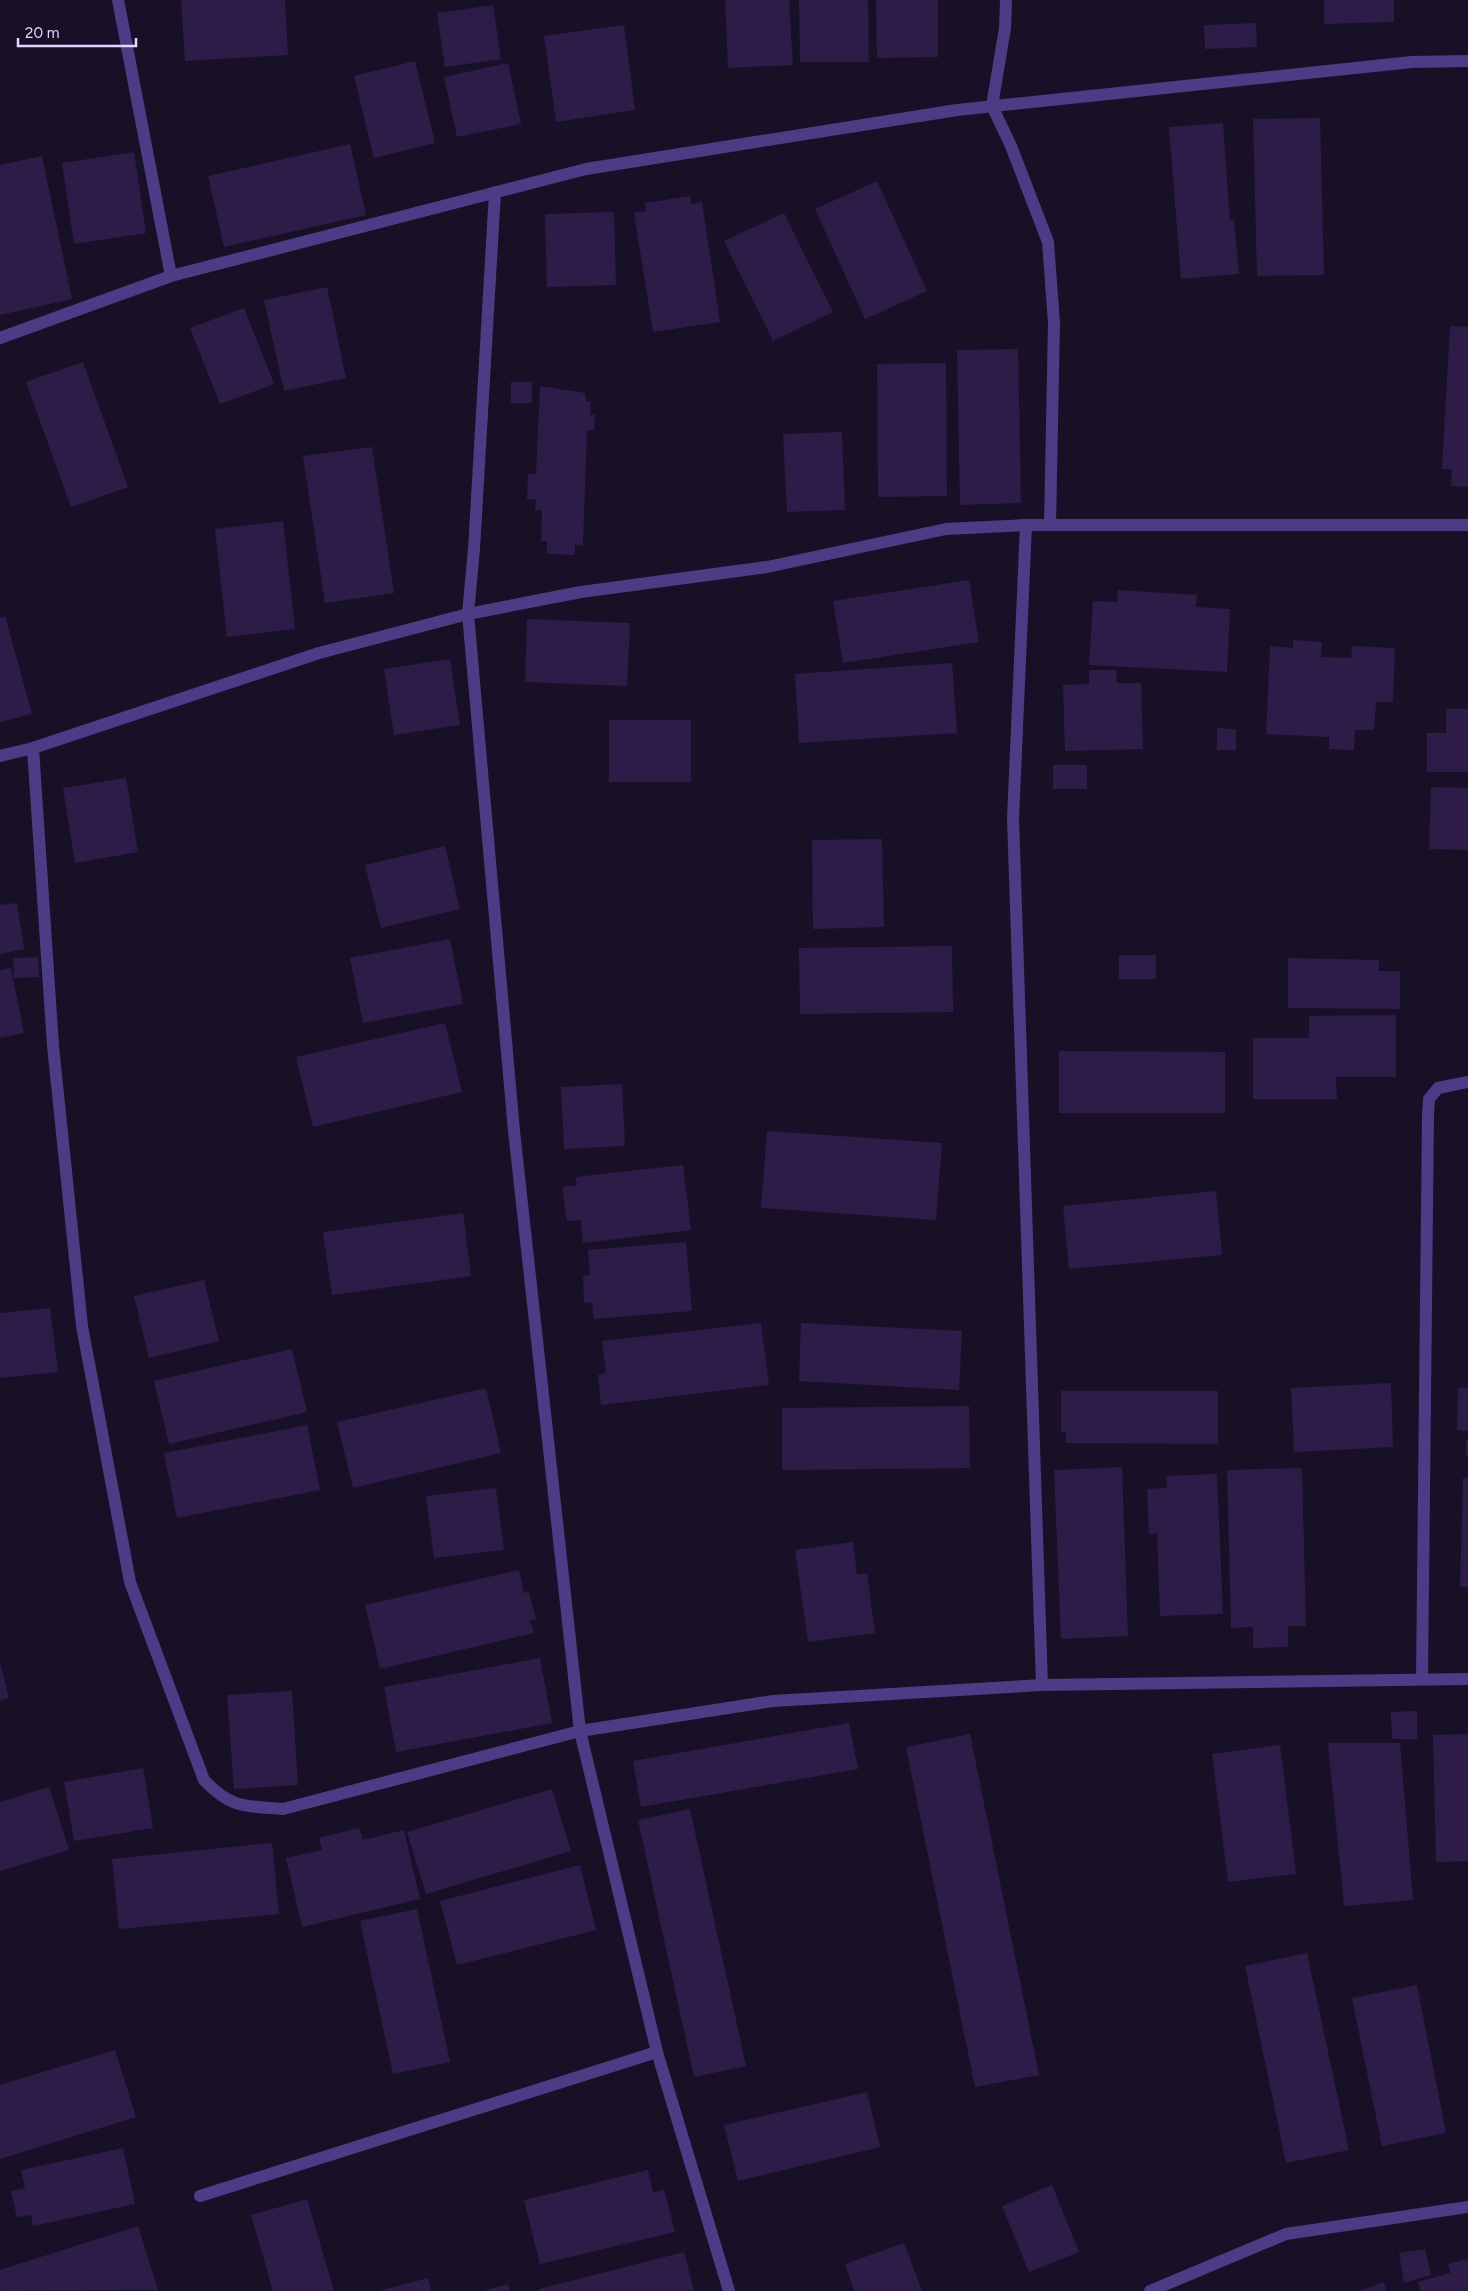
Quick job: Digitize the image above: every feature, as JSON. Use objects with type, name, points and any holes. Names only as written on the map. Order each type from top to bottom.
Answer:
[{"type":"street","points":[[118,0],[171,276]]},
{"type":"street","points":[[1006,0],[1005,28],[992,106],[1011,146],[1048,242],[1054,322],[1050,525]]},
{"type":"street","points":[[0,338],[171,276],[586,169],[957,110],[1412,62],[1468,61]]},
{"type":"street","points":[[495,192],[474,549],[468,614],[514,1131],[580,1731],[657,2052],[729,2291]]},
{"type":"street","points":[[0,756],[33,748],[319,653],[468,614],[581,592],[767,567],[946,529],[1026,525],[1468,525]]},
{"type":"street","points":[[1026,525],[1012,818],[1042,1685]]},
{"type":"street","points":[[33,748],[53,1046],[82,1326],[130,1582],[204,1780],[219,1796],[244,1806],[283,1809],[580,1731],[773,1701],[1042,1685],[1468,1679]]},
{"type":"street","points":[[1422,1679],[1429,1099],[1438,1088],[1468,1082]]},
{"type":"street","points":[[200,2196],[657,2052]]},
{"type":"street","points":[[1150,2291],[1286,2234],[1468,2207]]},
{"type":"building","points":[[181,0],[285,0],[288,55],[185,61]]},
{"type":"building","points":[[725,0],[789,0],[793,65],[728,68]]},
{"type":"building","points":[[799,0],[868,0],[869,62],[800,62]]},
{"type":"building","points":[[876,0],[938,0],[938,57],[877,58]]},
{"type":"building","points":[[1324,0],[1394,0],[1394,22],[1324,24]]},
{"type":"building","points":[[493,5],[501,59],[445,67],[437,13]]},
{"type":"building","points":[[1256,23],[1257,47],[1205,49],[1204,25]]},
{"type":"building","points":[[624,25],[635,110],[556,122],[544,36]]},
{"type":"building","points":[[415,61],[435,143],[374,158],[354,76]]},
{"type":"building","points":[[508,63],[521,124],[457,137],[444,77]]},
{"type":"building","points":[[1320,118],[1324,275],[1257,276],[1253,119]]},
{"type":"building","points":[[1223,123],[1230,220],[1234,220],[1239,274],[1181,279],[1169,127]]},
{"type":"building","points":[[350,144],[366,215],[224,247],[208,176]]},
{"type":"building","points":[[134,152],[146,233],[74,244],[62,163]]},
{"type":"building","points":[[42,156],[72,299],[0,315],[0,165]]},
{"type":"building","points":[[877,181],[927,291],[865,319],[815,209]]},
{"type":"building","points":[[690,196],[691,204],[702,202],[720,322],[653,332],[634,213],[646,211],[645,203]]},
{"type":"building","points":[[614,212],[616,285],[547,287],[545,214]]},
{"type":"building","points":[[784,213],[833,312],[773,341],[724,241]]},
{"type":"building","points":[[327,287],[346,378],[284,391],[264,300]]},
{"type":"building","points":[[244,308],[274,384],[220,404],[190,328]]},
{"type":"building","points":[[1450,326],[1468,327],[1468,487],[1451,486],[1452,469],[1442,469]]},
{"type":"building","points":[[1018,349],[1021,503],[960,505],[957,350]]},
{"type":"building","points":[[83,362],[128,487],[71,507],[26,382]]},
{"type":"building","points":[[946,363],[947,496],[878,497],[877,364]]},
{"type":"building","points":[[511,382],[532,382],[532,403],[511,403]]},
{"type":"building","points":[[540,386],[585,393],[586,401],[591,402],[590,415],[595,415],[594,430],[587,430],[583,546],[575,545],[575,555],[547,554],[547,541],[541,541],[542,510],[535,510],[536,499],[527,499],[528,474],[536,474]]},
{"type":"building","points":[[842,432],[845,510],[787,512],[783,434]]},
{"type":"building","points":[[372,447],[394,593],[325,603],[303,456]]},
{"type":"building","points":[[283,521],[295,629],[227,637],[215,529]]},
{"type":"building","points":[[969,580],[979,642],[843,663],[833,601]]},
{"type":"building","points":[[1118,590],[1197,595],[1196,607],[1230,609],[1227,672],[1089,665],[1093,601],[1117,602]]},
{"type":"building","points":[[5,616],[32,714],[0,722],[0,618]]},
{"type":"building","points":[[527,619],[630,623],[627,686],[525,682]]},
{"type":"building","points":[[1293,640],[1322,642],[1321,657],[1351,658],[1352,646],[1395,648],[1393,702],[1376,702],[1374,730],[1355,730],[1354,750],[1329,749],[1329,737],[1266,734],[1270,646],[1293,648]]},
{"type":"building","points":[[450,659],[460,725],[394,735],[384,669]]},
{"type":"building","points":[[952,663],[957,733],[799,743],[795,674]]},
{"type":"building","points":[[1089,670],[1116,670],[1117,683],[1141,683],[1143,749],[1065,751],[1063,685],[1089,684]]},
{"type":"building","points":[[1446,709],[1468,709],[1468,772],[1427,772],[1427,733],[1446,733]]},
{"type":"building","points":[[609,720],[691,720],[691,782],[609,782]]},
{"type":"building","points":[[1217,728],[1236,729],[1236,750],[1217,750]]},
{"type":"building","points":[[1053,765],[1087,765],[1087,789],[1053,789]]},
{"type":"building","points":[[126,778],[138,852],[75,863],[63,788]]},
{"type":"building","points":[[1431,787],[1468,788],[1468,850],[1429,849]]},
{"type":"building","points":[[882,839],[884,927],[813,929],[812,840]]},
{"type":"building","points":[[445,846],[460,909],[381,928],[365,865]]},
{"type":"building","points":[[17,903],[24,949],[0,954],[0,905]]},
{"type":"building","points":[[450,939],[463,1004],[363,1023],[350,958]]},
{"type":"building","points":[[952,946],[953,1012],[800,1014],[799,948]]},
{"type":"building","points":[[1119,955],[1156,955],[1156,979],[1119,979]]},
{"type":"building","points":[[38,957],[39,977],[14,978],[13,958]]},
{"type":"building","points":[[1288,958],[1379,960],[1379,971],[1400,971],[1400,1009],[1288,1008]]},
{"type":"building","points":[[11,968],[24,1033],[0,1038],[0,970]]},
{"type":"building","points":[[1396,1015],[1396,1077],[1336,1077],[1337,1099],[1253,1099],[1253,1038],[1309,1038],[1309,1016]]},
{"type":"building","points":[[445,1023],[462,1092],[313,1127],[296,1057]]},
{"type":"building","points":[[1059,1051],[1225,1052],[1225,1113],[1059,1113]]},
{"type":"building","points":[[622,1084],[625,1146],[564,1149],[561,1087]]},
{"type":"building","points":[[767,1131],[942,1143],[936,1220],[761,1208]]},
{"type":"building","points":[[683,1165],[691,1230],[583,1243],[581,1220],[567,1221],[562,1187],[577,1185],[575,1177]]},
{"type":"building","points":[[1216,1191],[1222,1255],[1069,1269],[1063,1206]]},
{"type":"building","points":[[463,1213],[471,1276],[332,1295],[323,1232]]},
{"type":"building","points":[[686,1242],[692,1311],[594,1319],[592,1302],[584,1303],[583,1276],[590,1275],[588,1250]]},
{"type":"building","points":[[204,1280],[219,1341],[149,1358],[134,1296]]},
{"type":"building","points":[[50,1308],[58,1372],[0,1378],[0,1313]]},
{"type":"building","points":[[761,1323],[769,1385],[601,1405],[598,1375],[606,1373],[602,1341]]},
{"type":"building","points":[[801,1323],[962,1331],[959,1390],[799,1381]]},
{"type":"building","points":[[292,1349],[307,1412],[169,1444],[154,1381]]},
{"type":"building","points":[[1391,1383],[1393,1447],[1294,1452],[1291,1388]]},
{"type":"building","points":[[486,1388],[501,1453],[353,1488],[337,1422]]},
{"type":"building","points":[[1458,1388],[1468,1388],[1468,1431],[1457,1430]]},
{"type":"building","points":[[1061,1391],[1218,1391],[1218,1444],[1066,1443],[1066,1432],[1061,1432]]},
{"type":"building","points":[[969,1406],[970,1468],[782,1470],[782,1408]]},
{"type":"building","points":[[307,1425],[320,1490],[177,1518],[164,1453]]},
{"type":"building","points":[[1466,1440],[1468,1440],[1468,1455],[1466,1455]]},
{"type":"building","points":[[1122,1467],[1128,1636],[1061,1639],[1054,1470]]},
{"type":"building","points":[[1302,1468],[1306,1626],[1288,1626],[1288,1647],[1253,1648],[1253,1627],[1231,1628],[1227,1470]]},
{"type":"building","points":[[1217,1474],[1223,1614],[1160,1616],[1157,1533],[1149,1534],[1147,1489],[1167,1488],[1166,1476]]},
{"type":"building","points":[[1463,1478],[1468,1478],[1468,1587],[1460,1587]]},
{"type":"building","points":[[496,1488],[504,1550],[434,1558],[426,1496]]},
{"type":"building","points":[[853,1542],[857,1575],[867,1573],[875,1633],[808,1642],[795,1550]]},
{"type":"building","points":[[519,1570],[524,1593],[529,1592],[536,1620],[530,1620],[534,1633],[380,1669],[365,1605]]},
{"type":"building","points":[[540,1658],[552,1723],[396,1752],[384,1687]]},
{"type":"building","points":[[0,1663],[9,1698],[0,1700]]},
{"type":"building","points":[[292,1691],[298,1785],[234,1789],[227,1695]]},
{"type":"building","points":[[1417,1711],[1417,1739],[1392,1739],[1391,1712]]},
{"type":"building","points":[[849,1723],[858,1769],[641,1807],[633,1761]]},
{"type":"building","points":[[970,1734],[1039,2075],[975,2087],[906,1747]]},
{"type":"building","points":[[1468,1734],[1468,1861],[1436,1862],[1433,1735]]},
{"type":"building","points":[[1328,1743],[1400,1743],[1413,1900],[1344,1906]]},
{"type":"building","points":[[1280,1745],[1296,1874],[1228,1882],[1212,1754]]},
{"type":"building","points":[[143,1768],[153,1828],[74,1841],[64,1782]]},
{"type":"building","points":[[49,1787],[69,1850],[0,1871],[0,1802]]},
{"type":"building","points":[[552,1789],[571,1851],[426,1894],[407,1832]]},
{"type":"building","points":[[690,1809],[746,2066],[694,2077],[638,1820]]},
{"type":"building","points":[[359,1828],[363,1840],[404,1830],[420,1899],[302,1927],[286,1858],[322,1850],[319,1838]]},
{"type":"building","points":[[272,1843],[279,1914],[119,1929],[112,1859]]},
{"type":"building","points":[[580,1865],[596,1930],[457,1965],[440,1901]]},
{"type":"building","points":[[417,1909],[450,2062],[393,2074],[360,1921]]},
{"type":"building","points":[[1307,1953],[1349,2150],[1286,2163],[1245,1966]]},
{"type":"building","points":[[1417,1985],[1446,2133],[1382,2146],[1352,1998]]},
{"type":"building","points":[[115,2050],[136,2117],[0,2159],[0,2085]]},
{"type":"building","points":[[867,2092],[880,2147],[738,2181],[724,2125]]},
{"type":"building","points":[[123,2148],[135,2204],[33,2226],[31,2215],[17,2217],[11,2191],[25,2188],[21,2170]]},
{"type":"building","points":[[648,2170],[653,2193],[664,2189],[675,2232],[540,2264],[524,2200]]},
{"type":"building","points":[[1052,2185],[1079,2252],[1029,2272],[1002,2206]]},
{"type":"building","points":[[307,2199],[334,2291],[273,2291],[251,2215]]},
{"type":"building","points":[[138,2226],[158,2290],[0,2291],[0,2270]]},
{"type":"building","points":[[904,2243],[922,2291],[854,2291],[845,2264]]},
{"type":"building","points":[[1425,2249],[1431,2275],[1404,2283],[1399,2253]]},
{"type":"building","points":[[684,2252],[694,2291],[539,2291],[539,2289]]},
{"type":"building","points":[[1468,2259],[1468,2291],[1421,2291],[1418,2282],[1450,2273],[1448,2264]]},
{"type":"building","points":[[428,2278],[431,2291],[382,2291],[382,2290]]},
{"type":"building","points":[[1383,2282],[1387,2291],[1360,2291]]},
{"type":"building","points":[[508,2284],[510,2291],[486,2291],[486,2290]]}]
